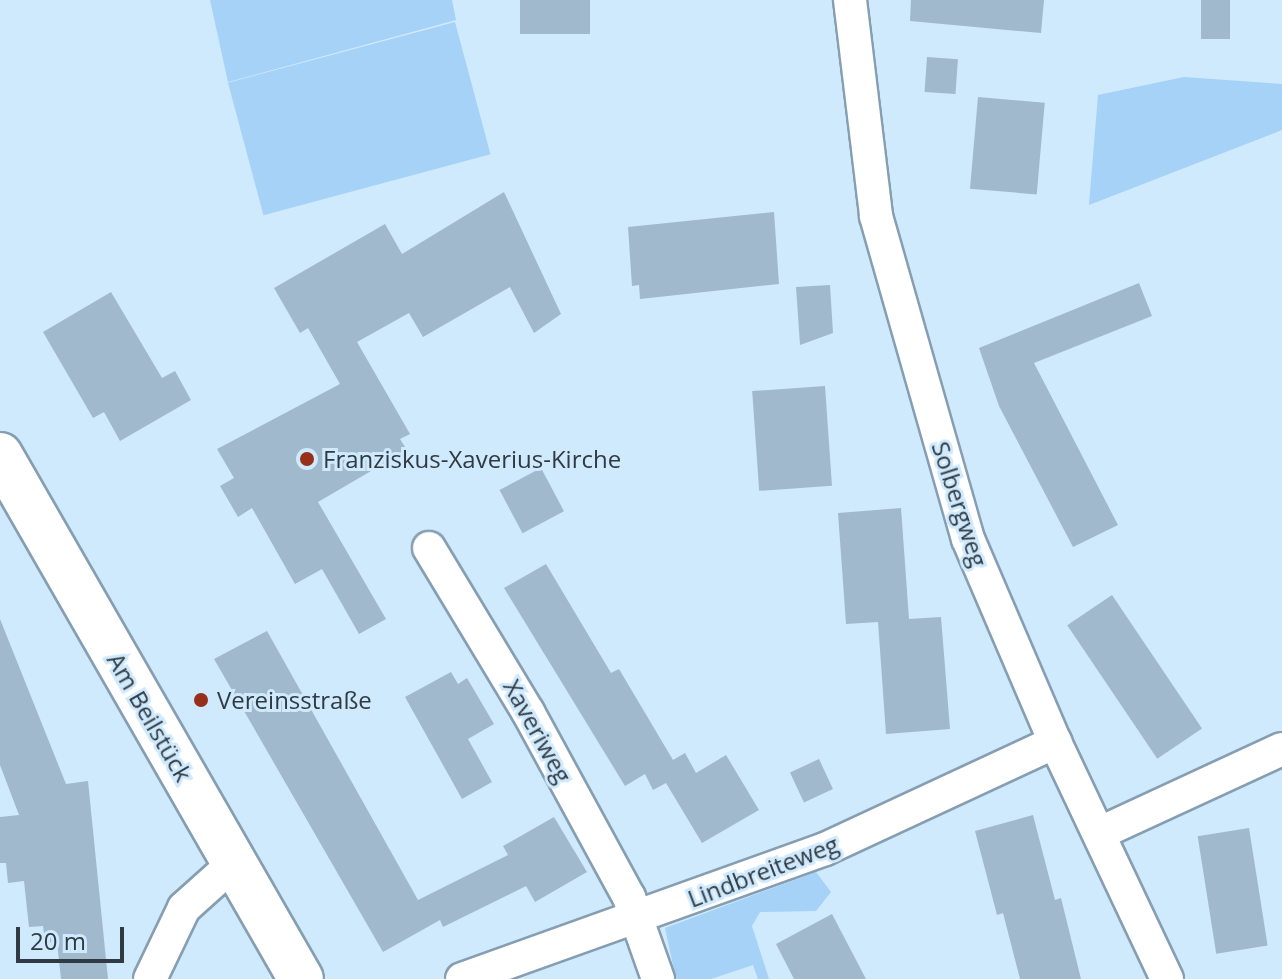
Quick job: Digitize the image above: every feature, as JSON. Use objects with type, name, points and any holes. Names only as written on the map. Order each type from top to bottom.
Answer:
[{"type":"main road","name":"Am Beilstück","points":[[0,455],[301,979]]},
{"type":"street","name":"Solbergweg","points":[[850,0],[876,216],[908,338],[968,539],[1055,742],[1167,979]]},
{"type":"street","name":"Xaveriweg","points":[[429,548],[528,712],[637,920]]},
{"type":"street","name":"Lindbreiteweg","points":[[462,979],[637,920],[825,849],[1055,742]]},
{"type":"street","points":[[1100,833],[1282,749]]},
{"type":"street","points":[[150,979],[184,908],[233,864]]},
{"type":"street","points":[[637,920],[658,979]]},
{"type":"shaded area","points":[[210,0],[452,0],[456,20],[228,82]]},
{"type":"shaded area","points":[[455,22],[490,154],[263,215],[228,83]]},
{"type":"shaded area","points":[[1184,77],[1282,84],[1282,130],[1089,205],[1098,95]]},
{"type":"shaded area","points":[[816,872],[831,892],[816,911],[760,912],[752,926],[769,979],[758,979],[753,965],[711,979],[676,979],[665,928]]},
{"type":"building","points":[[520,0],[590,0],[590,34],[520,34]]},
{"type":"building","points":[[911,0],[1044,0],[1041,33],[910,21]]},
{"type":"building","points":[[1201,0],[1230,0],[1230,39],[1201,39]]},
{"type":"building","points":[[927,57],[958,59],[955,94],[925,92]]},
{"type":"building","points":[[978,97],[1045,103],[1037,194],[970,189]]},
{"type":"building","points":[[504,192],[561,314],[534,333],[510,287],[423,337],[409,313],[357,342],[410,434],[400,439],[407,450],[318,502],[386,619],[359,634],[322,569],[295,584],[252,508],[238,517],[220,486],[234,478],[217,449],[340,384],[308,328],[300,333],[274,288],[385,224],[402,254]]},
{"type":"building","points":[[774,212],[779,284],[640,299],[639,285],[632,286],[628,227]]},
{"type":"building","points":[[1139,283],[1152,316],[1034,363],[1118,525],[1073,547],[999,406],[979,348]]},
{"type":"building","points":[[830,285],[833,333],[800,345],[796,287]]},
{"type":"building","points":[[111,292],[162,378],[175,371],[191,400],[120,441],[104,412],[93,418],[43,332]]},
{"type":"building","points":[[825,386],[832,486],[759,491],[752,391]]},
{"type":"building","points":[[541,468],[564,511],[523,533],[500,490]]},
{"type":"building","points":[[901,508],[909,619],[941,617],[950,729],[886,734],[878,622],[846,624],[838,513]]},
{"type":"building","points":[[546,564],[611,673],[619,669],[673,760],[685,753],[696,773],[726,755],[759,810],[702,843],[666,783],[653,790],[645,774],[625,786],[504,588]]},
{"type":"building","points":[[1112,595],[1202,728],[1157,759],[1067,625]]},
{"type":"building","points":[[0,619],[66,784],[88,781],[108,979],[61,979],[57,942],[45,943],[43,926],[29,927],[24,881],[8,883],[6,863],[0,863],[0,817],[19,815],[0,765]]},
{"type":"building","points":[[267,631],[418,900],[508,855],[503,846],[554,817],[587,872],[535,902],[526,886],[443,927],[440,920],[383,952],[214,659]]},
{"type":"building","points":[[451,672],[458,684],[467,678],[494,724],[468,739],[492,782],[462,799],[405,697]]},
{"type":"building","points":[[819,759],[833,789],[804,802],[790,773]]},
{"type":"building","points":[[1033,815],[1055,900],[1061,898],[1081,979],[1020,979],[1003,913],[997,915],[975,831]]},
{"type":"building","points":[[1249,828],[1268,946],[1216,954],[1198,836]]},
{"type":"building","points":[[832,914],[866,979],[794,979],[776,944]]},
{"type":"place","name":"Franziskus-Xaverius-Kirche","points":[[307,459]]},
{"type":"place","name":"Vereinsstraße","points":[[201,700]]}]
